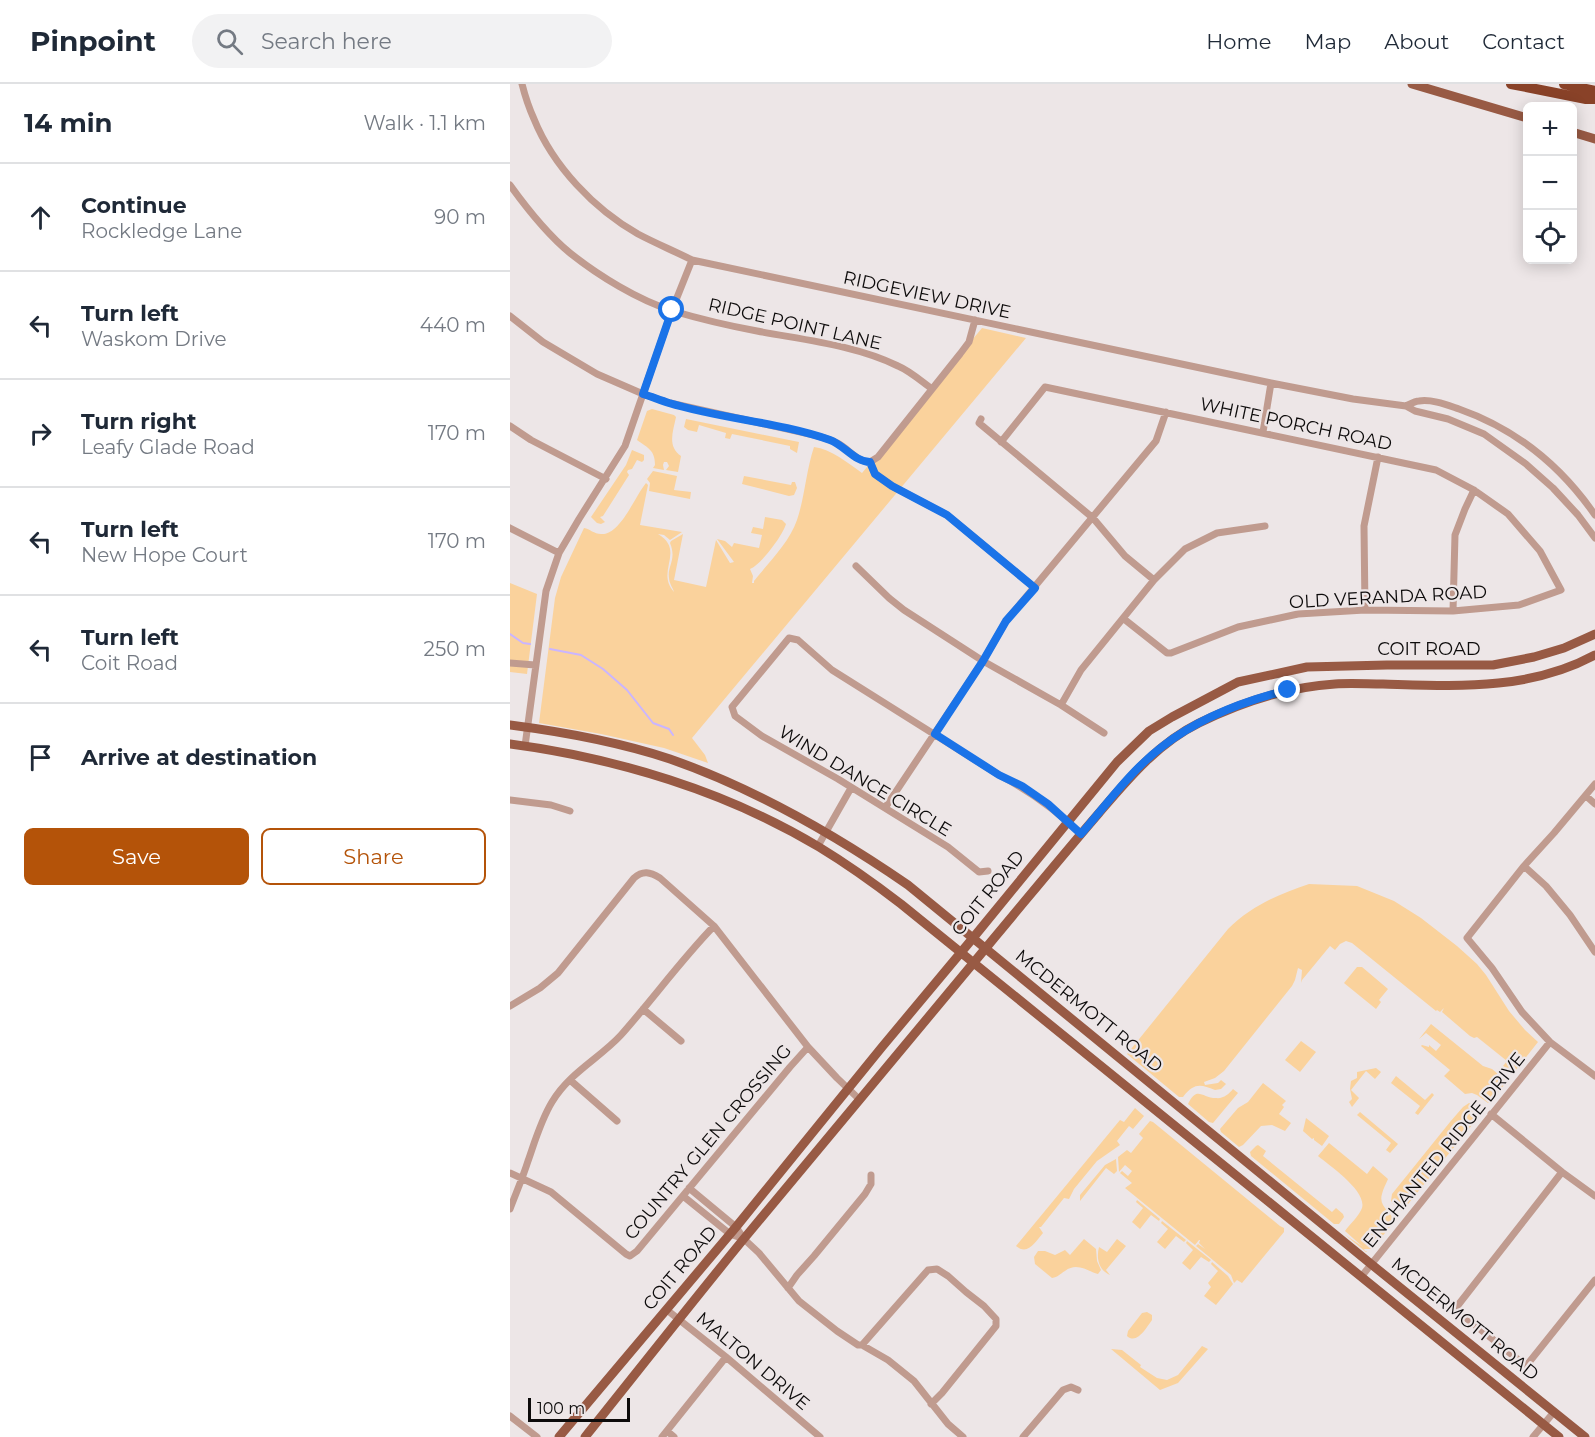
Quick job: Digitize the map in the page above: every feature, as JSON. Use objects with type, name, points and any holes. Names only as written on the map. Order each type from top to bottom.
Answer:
[{"type":"highway","points":[[1511,84],[1595,99]]},
{"type":"highway","points":[[1564,84],[1595,91]]},
{"type":"main road","points":[[1412,84],[1523,117]]},
{"type":"main road","points":[[1577,134],[1595,139]]},
{"type":"main road","name":"COIT ROAD","points":[[559,1437],[733,1231],[1067,821],[1117,762],[1149,731],[1238,682],[1307,667],[1493,665],[1564,648],[1595,634]]},
{"type":"main road","name":"COIT ROAD","points":[[585,1437],[744,1239],[898,1053],[1081,834],[1134,773],[1162,746],[1197,724],[1239,705],[1288,690],[1337,684],[1474,686],[1543,677],[1595,655]]},
{"type":"main road","points":[[1381,684],[1387,665]]},
{"type":"main road","points":[[1387,665],[1394,684]]},
{"type":"main road","name":"MCDERMOTT ROAD","points":[[510,725],[572,735],[670,759],[732,784],[793,813],[866,856],[908,885],[986,948],[1585,1437]]},
{"type":"main road","name":"MCDERMOTT ROAD","points":[[510,744],[574,754],[663,777],[728,802],[818,846],[898,901],[1558,1437]]},
{"type":"main road","points":[[898,1053],[893,1049],[892,1044],[905,1029],[905,1019]]},
{"type":"main road","points":[[1102,1066],[1113,1053]]},
{"type":"main road","points":[[1198,1145],[1209,1132]]},
{"type":"main road","points":[[1473,1368],[1483,1355]]},
{"type":"street","name":"RIDGEVIEW DRIVE","points":[[522,84],[534,120],[547,144],[581,189],[608,214],[637,233],[692,260],[1271,383],[1353,399],[1406,406],[1415,411],[1448,419],[1484,434],[1526,464],[1553,488],[1595,538]]},
{"type":"street","name":"RIDGE POINT LANE","points":[[510,185],[543,227],[570,253],[623,288],[649,301],[672,310],[754,330],[876,356],[900,366],[932,388]]},
{"type":"street","points":[[525,746],[546,591],[559,553],[625,446],[672,310],[692,260]]},
{"type":"street","points":[[510,316],[543,342],[588,369],[643,394],[670,403],[824,438],[834,441],[862,460],[870,462],[878,457],[969,342],[975,320]]},
{"type":"street","points":[[1263,432],[1271,383]]},
{"type":"street","name":"WHITE PORCH ROAD","points":[[1001,442],[1045,387],[1436,470],[1474,490],[1508,514],[1540,551],[1561,590]]},
{"type":"street","name":"RIDGEVIEW DRIVE","points":[[1406,406],[1418,401],[1441,404],[1489,421],[1509,431],[1557,469],[1595,515]]},
{"type":"street","points":[[885,808],[983,661],[1006,621],[1156,441],[1166,412]]},
{"type":"street","points":[[981,419],[979,423],[1093,518],[1125,556],[1154,580]]},
{"type":"street","points":[[510,426],[531,440],[606,479]]},
{"type":"street","points":[[1365,610],[1364,526],[1378,457]]},
{"type":"street","points":[[870,462],[875,474],[892,486],[947,515],[1035,588]]},
{"type":"street","points":[[1453,611],[1455,535],[1474,490]]},
{"type":"street","points":[[1061,705],[1082,670],[1154,580],[1185,549],[1217,533],[1264,526]]},
{"type":"street","points":[[510,528],[559,553]]},
{"type":"street","points":[[856,566],[904,610],[983,661],[1061,705],[1104,733]]},
{"type":"street","name":"OLD VERANDA ROAD","points":[[1124,619],[1167,653],[1238,627],[1298,614],[1365,610],[1453,611],[1519,605],[1561,590]]},
{"type":"street","name":"WIND DANCE CIRCLE","points":[[935,734],[832,670],[798,640],[789,638],[732,707],[735,716],[762,736],[885,808],[948,848],[979,873],[988,871]]},
{"type":"street","points":[[510,663],[535,665]]},
{"type":"street","points":[[935,734],[999,775],[1022,786],[1048,804],[1081,834]]},
{"type":"street","points":[[1595,784],[1524,866],[1467,938],[1504,984],[1522,1012],[1550,1042],[1595,1076]]},
{"type":"street","points":[[818,846],[851,788]]},
{"type":"street","points":[[1586,796],[1595,804]]},
{"type":"street","points":[[510,800],[551,805],[570,811]]},
{"type":"street","points":[[1524,866],[1546,886],[1570,915],[1595,952]]},
{"type":"street","points":[[510,1006],[549,982],[634,878],[641,873],[650,873],[660,878],[714,926],[808,1047],[860,1100]]},
{"type":"street","points":[[510,1209],[541,1124],[552,1102],[570,1080],[620,1036],[692,948],[714,926]]},
{"type":"street","points":[[643,1009],[681,1041]]},
{"type":"street","name":"ENCHANTED RIDGE DRIVE","points":[[1361,1277],[1550,1042]]},
{"type":"street","name":"COUNTRY GLEN CROSSING","points":[[522,1180],[552,1192],[630,1256],[637,1251],[808,1047]]},
{"type":"street","points":[[570,1080],[617,1121]]},
{"type":"street","points":[[1491,1114],[1595,1196]]},
{"type":"street","points":[[1562,1172],[1455,1309],[1526,1366],[1595,1280]]},
{"type":"street","points":[[510,1173],[522,1180]]},
{"type":"street","points":[[788,1288],[865,1194],[871,1184],[871,1175]]},
{"type":"street","points":[[689,1188],[733,1231]]},
{"type":"street","points":[[683,1196],[744,1239],[799,1300],[837,1331],[888,1360],[914,1381],[948,1424],[963,1437]]},
{"type":"street","points":[[862,1345],[928,1269],[937,1269],[948,1276],[984,1306],[996,1319],[996,1326],[931,1404]]},
{"type":"street","name":"MALTON DRIVE","points":[[667,1310],[820,1437]]},
{"type":"street","points":[[674,1437],[664,1434],[726,1357]]},
{"type":"street","points":[[1023,1437],[1063,1390],[1071,1387],[1078,1390]]},
{"type":"street","points":[[1533,1437],[1554,1412]]},
{"type":"street","points":[[510,1416],[537,1437]]},
{"type":"shaded area","points":[[982,328],[1026,338],[692,738],[708,763],[664,748],[539,723],[555,598],[561,577],[584,528],[601,534],[614,529],[646,483],[648,485],[640,525],[682,532],[670,540],[658,534],[670,547],[667,576],[674,592],[669,578],[673,554],[671,541],[683,534],[674,580],[706,587],[716,540],[730,563],[734,562],[717,539],[725,541],[732,547],[734,543],[759,548],[762,535],[751,533],[753,527],[763,529],[765,517],[782,520],[786,524],[776,542],[760,562],[750,569],[753,576],[752,583],[754,583],[784,544],[797,520],[814,447],[833,453],[862,473]]},
{"type":"shaded area","points":[[652,409],[676,417],[672,443],[681,456],[678,472],[666,470],[669,466],[667,462],[664,462],[664,470],[653,468],[655,460],[652,453],[648,447],[637,440],[647,411]]},
{"type":"shaded area","points":[[686,419],[799,442],[797,453],[790,449],[790,446],[732,434],[730,439],[725,438],[726,433],[699,425],[697,432],[688,430],[684,427]]},
{"type":"shaded area","points":[[632,450],[644,455],[644,460],[642,462],[637,460],[632,469],[628,470],[629,475],[603,516],[600,517],[605,522],[597,523],[591,517],[626,465]]},
{"type":"shaded area","points":[[653,471],[677,476],[674,490],[691,492],[690,499],[649,491],[650,483],[647,479]]},
{"type":"shaded area","points":[[744,476],[791,485],[795,482],[797,488],[794,495],[789,496],[742,484]]},
{"type":"shaded area","points":[[510,583],[537,594],[527,674],[510,672]]},
{"type":"shaded area","points":[[1309,884],[1357,886],[1394,901],[1421,918],[1477,964],[1509,1011],[1538,1042],[1513,1073],[1503,1066],[1507,1061],[1477,1037],[1470,1036],[1442,1012],[1444,1008],[1440,1012],[1436,1011],[1352,943],[1346,941],[1335,950],[1330,946],[1301,983],[1302,970],[1298,968],[1292,986],[1224,1071],[1204,1082],[1205,1085],[1218,1083],[1221,1080],[1226,1084],[1221,1089],[1198,1086],[1183,1097],[1179,1097],[1127,1054],[1228,929],[1246,914],[1266,902]]},
{"type":"shaded area","points":[[1357,967],[1362,967],[1388,989],[1379,1000],[1381,1002],[1376,1009],[1344,983]]},
{"type":"shaded area","points":[[1431,1024],[1483,1066],[1492,1069],[1507,1081],[1490,1103],[1472,1093],[1465,1094],[1444,1076],[1450,1070],[1421,1046],[1429,1047],[1429,1045],[1436,1051],[1441,1045],[1426,1033],[1419,1039]]},
{"type":"shaded area","points":[[1301,1041],[1316,1052],[1300,1072],[1285,1060]]},
{"type":"shaded area","points":[[1376,1068],[1381,1072],[1375,1079],[1366,1071],[1351,1090],[1359,1098],[1352,1107],[1349,1102],[1352,1099],[1350,1089],[1351,1081],[1357,1078],[1357,1072]]},
{"type":"shaded area","points":[[1396,1076],[1425,1100],[1432,1093],[1434,1095],[1418,1115],[1415,1113],[1420,1106],[1391,1083]]},
{"type":"shaded area","points":[[1263,1083],[1286,1101],[1279,1114],[1291,1123],[1285,1131],[1272,1125],[1261,1126],[1239,1147],[1220,1129],[1238,1108],[1248,1102]]},
{"type":"shaded area","points":[[1233,1089],[1238,1093],[1213,1123],[1188,1104],[1197,1094],[1219,1098],[1226,1096]]},
{"type":"shaded area","points":[[1469,1103],[1478,1108],[1481,1114],[1402,1211],[1391,1201],[1392,1194],[1450,1122]]},
{"type":"shaded area","points":[[1135,1108],[1144,1116],[1133,1129],[1129,1126],[1117,1141],[1120,1145],[1097,1161],[1074,1189],[1069,1199],[1064,1198],[1039,1227],[1043,1233],[1034,1244],[1028,1249],[1020,1249],[1016,1246],[1120,1120],[1124,1122]]},
{"type":"shaded area","points":[[1360,1112],[1398,1144],[1390,1153],[1386,1150],[1391,1143],[1357,1115]]},
{"type":"shaded area","points":[[1306,1118],[1329,1136],[1322,1146],[1303,1131]]},
{"type":"shaded area","points":[[1150,1121],[1284,1228],[1284,1232],[1242,1283],[1237,1280],[1234,1283],[1231,1275],[1196,1246],[1198,1244],[1205,1249],[1199,1243],[1200,1240],[1195,1245],[1125,1188],[1132,1183],[1120,1173],[1122,1171],[1128,1176],[1132,1171],[1125,1165],[1119,1172],[1118,1157],[1127,1150],[1131,1153],[1143,1138],[1139,1134]]},
{"type":"shaded area","points":[[1329,1143],[1367,1174],[1373,1166],[1388,1179],[1381,1198],[1394,1222],[1372,1249],[1364,1249],[1366,1252],[1344,1234],[1363,1247],[1345,1231],[1361,1211],[1362,1201],[1346,1179],[1318,1156]]},
{"type":"shaded area","points":[[1258,1145],[1266,1151],[1263,1156],[1332,1212],[1336,1208],[1343,1214],[1344,1217],[1339,1224],[1334,1224],[1251,1156],[1250,1152]]},
{"type":"shaded area","points":[[1116,1159],[1117,1171],[1114,1174],[1106,1168],[1080,1201],[1080,1195],[1105,1165]]},
{"type":"shaded area","points":[[1137,1200],[1160,1219],[1159,1221],[1151,1215],[1140,1229],[1132,1222],[1143,1208],[1136,1202]]},
{"type":"shaded area","points":[[1162,1221],[1186,1240],[1184,1242],[1176,1236],[1165,1249],[1157,1242],[1168,1229],[1161,1223]]},
{"type":"shaded area","points":[[1084,1239],[1096,1249],[1097,1261],[1101,1270],[1098,1274],[1074,1267],[1052,1278],[1035,1264],[1034,1257],[1038,1251],[1055,1255],[1065,1250],[1070,1255]]},
{"type":"shaded area","points":[[1117,1239],[1126,1246],[1106,1270],[1110,1275],[1099,1264],[1099,1247],[1107,1252]]},
{"type":"shaded area","points":[[1187,1241],[1211,1260],[1209,1262],[1201,1257],[1190,1270],[1182,1263],[1193,1250],[1186,1243]]},
{"type":"shaded area","points":[[1212,1262],[1228,1276],[1233,1284],[1216,1305],[1204,1296],[1211,1287],[1208,1283],[1218,1271],[1211,1264]]},
{"type":"shaded area","points":[[1147,1312],[1152,1315],[1152,1320],[1144,1331],[1138,1337],[1127,1336],[1128,1331],[1142,1313]]},
{"type":"shaded area","points":[[1202,1346],[1208,1349],[1178,1383],[1160,1390],[1111,1349],[1122,1350],[1141,1365],[1140,1367],[1157,1378],[1167,1380],[1178,1375]]},
{"type":"waterway","points":[[510,634],[523,643],[530,644]]},
{"type":"waterway","points":[[550,649],[581,655],[603,669],[627,690],[653,723],[669,729],[673,735]]},
{"type":"route","points":[[672,310],[643,394],[670,403],[788,428],[834,441],[862,460],[870,462],[875,474],[892,486],[947,515],[1035,588],[1006,621],[983,661],[935,734],[999,775],[1022,786],[1048,804],[1081,834],[1134,773],[1162,746],[1197,724],[1228,709],[1288,690]]}]
